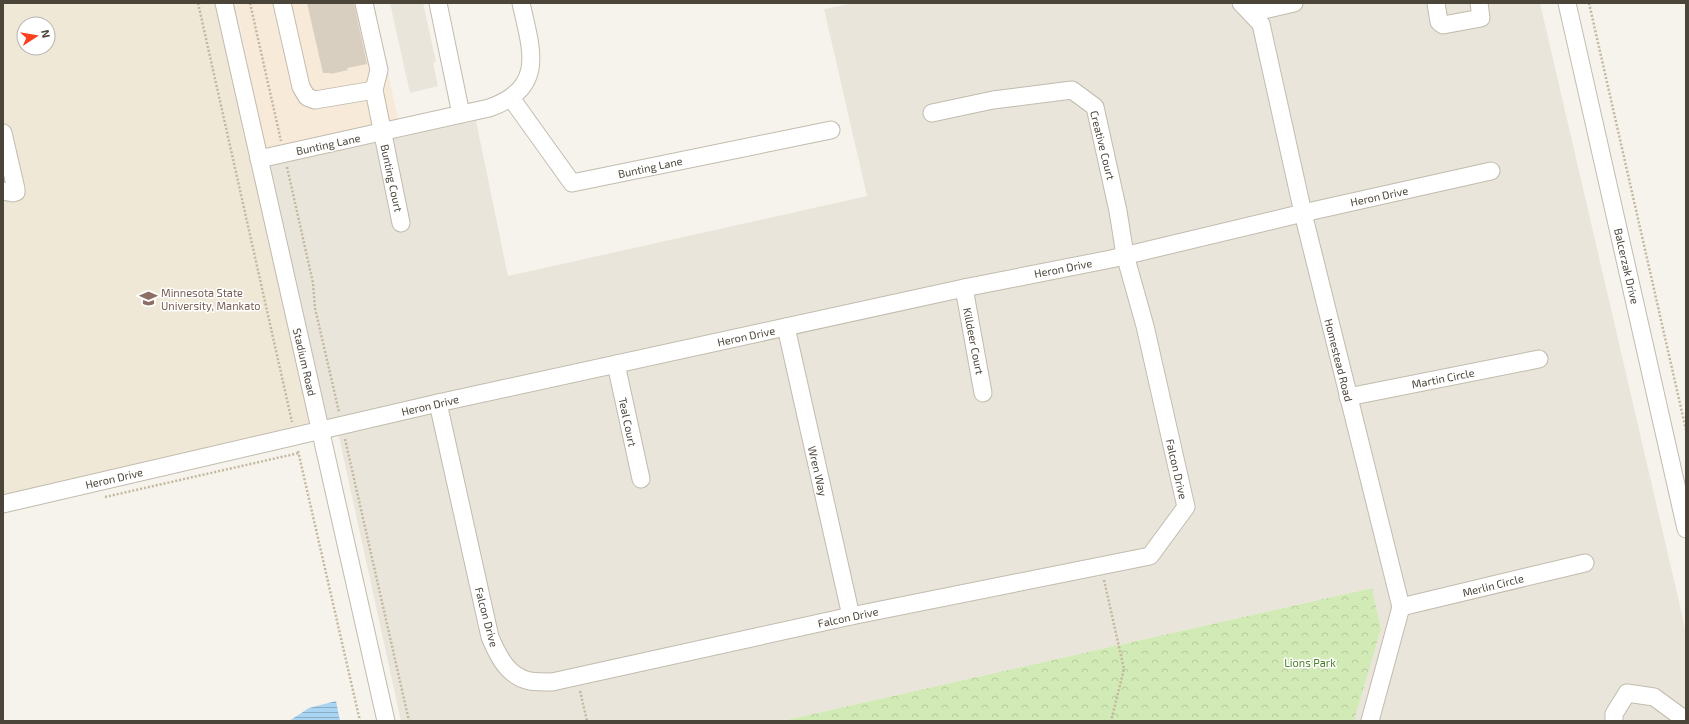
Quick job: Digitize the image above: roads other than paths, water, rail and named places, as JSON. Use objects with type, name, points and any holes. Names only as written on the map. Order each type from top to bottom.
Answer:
[{"type":"street","name":"Stadium Road","points":[[224,3],[386,721]]},
{"type":"street","points":[[282,3],[300,87],[307,97],[315,100],[374,90],[379,70],[364,3]]},
{"type":"street","points":[[438,3],[461,114]]},
{"type":"street","name":"Bunting Lane","points":[[260,159],[489,108],[511,98],[521,88],[529,75],[532,61],[531,46],[521,3]]},
{"type":"street","points":[[1246,8],[1291,3]]},
{"type":"street","points":[[1436,3],[1439,22],[1443,25],[1480,18],[1479,3]]},
{"type":"street","name":"Balcerzak Drive","points":[[1567,3],[1686,529]]},
{"type":"street","name":"Homestead Road","points":[[1246,8],[1261,24],[1303,213],[1401,607],[1370,721]]},
{"type":"street","name":"Bunting Court","points":[[374,90],[402,223]]},
{"type":"street","name":"Creative Court","points":[[932,113],[993,100],[1072,90],[1095,108],[1118,211],[1125,255]]},
{"type":"street","name":"Bunting Lane","points":[[511,98],[572,183],[831,130]]},
{"type":"street","points":[[3,133],[16,192],[13,194],[3,191]]},
{"type":"street","name":"Heron Drive","points":[[3,504],[438,403],[964,288],[1125,255],[1491,171]]},
{"type":"street","name":"Falcon Drive","points":[[438,403],[490,638],[498,657],[514,675],[530,681],[552,682],[851,616],[1150,556],[1186,508],[1145,326],[1125,255]]},
{"type":"street","name":"Killdeer Court","points":[[964,288],[984,394]]},
{"type":"street","name":"Wren Way","points":[[786,327],[851,616]]},
{"type":"street","name":"Martin Circle","points":[[1348,397],[1539,359]]},
{"type":"street","name":"Teal Court","points":[[616,364],[640,479]]},
{"type":"street","name":"Merlin Circle","points":[[1401,607],[1585,563]]},
{"type":"street","points":[[1614,721],[1614,714],[1627,693],[1654,697],[1680,716],[1681,721]]},
{"type":"water","points":[[336,701],[340,721],[289,721],[309,708]]},
{"type":"place","name":"Minnesota State University, Mankato","points":[[148,298]]},
{"type":"park label","name":"Lions Park","points":[[1310,662]]}]
